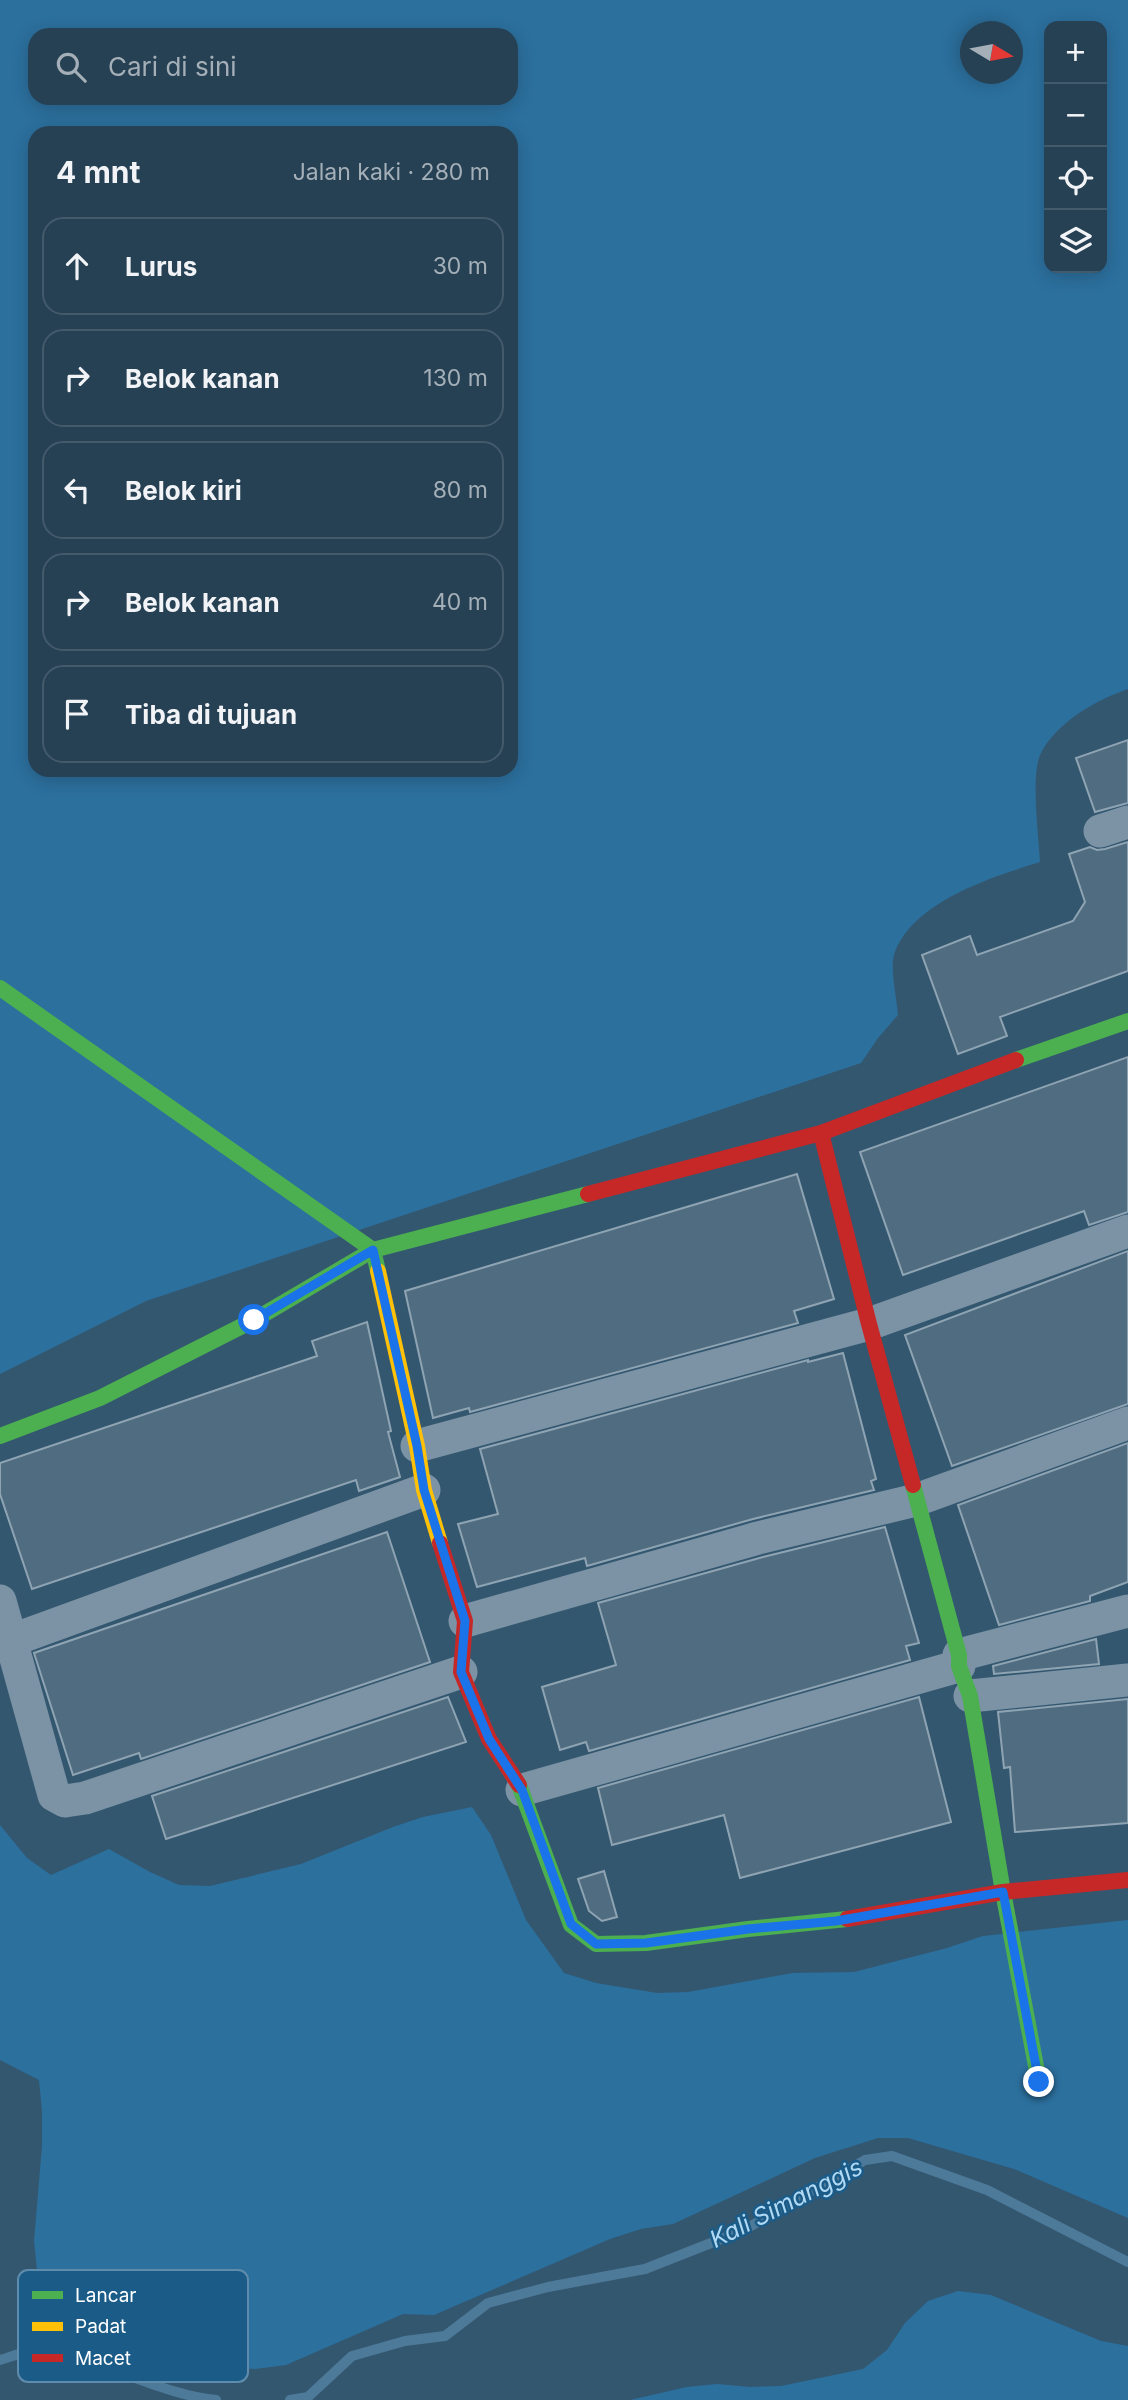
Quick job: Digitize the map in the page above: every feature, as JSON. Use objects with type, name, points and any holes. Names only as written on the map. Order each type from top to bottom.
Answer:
[{"type":"street","points":[[0,989],[373,1250],[417,1446],[424,1490],[465,1621],[461,1672],[489,1739],[522,1790],[571,1924],[596,1944],[646,1943],[748,1929],[836,1921],[1003,1892],[1128,1881]]},
{"type":"street","points":[[0,1436],[100,1398],[254,1320],[373,1250],[821,1132],[1128,1021]]},
{"type":"street","points":[[821,1132],[962,1673],[1039,2082]]},
{"type":"street","points":[[417,1446],[869,1324],[1128,1231]]},
{"type":"street","points":[[465,1621],[758,1538],[916,1500],[1128,1423]]},
{"type":"street","points":[[10,1641],[424,1490]]},
{"type":"street","points":[[0,1601],[54,1795],[65,1801],[86,1798],[461,1672]]},
{"type":"street","points":[[522,1790],[962,1673],[1128,1611]]},
{"type":"street","points":[[962,1673],[1128,1680]]},
{"type":"shaded area","points":[[0,0],[1128,0],[1128,689],[1103,699],[1067,722],[1041,753],[1036,775],[1040,862],[999,875],[955,894],[917,920],[903,936],[893,961],[898,1015],[861,1063],[146,1301],[0,1374]]},
{"type":"shaded area","points":[[472,1807],[491,1835],[526,1920],[564,1973],[596,1983],[657,1993],[688,1992],[793,1973],[854,1972],[983,1936],[1128,1920],[1128,2218],[1014,2169],[908,2138],[878,2138],[815,2158],[673,2224],[641,2229],[610,2239],[434,2315],[403,2314],[286,2365],[255,2369],[248,2369],[248,2270],[37,2270],[34,2241],[42,2146],[39,2080],[0,2060],[0,1825],[27,1858],[51,1875],[109,1849],[179,1885],[210,1886],[301,1864],[423,1817]]},
{"type":"shaded area","points":[[958,2291],[991,2295],[1101,2341],[1128,2346],[1128,2400],[630,2400],[687,2387],[717,2384],[781,2386],[863,2369],[887,2350],[905,2323],[928,2301]]},
{"type":"building","points":[[1128,740],[1128,803],[1095,812],[1076,758]]},
{"type":"building","points":[[1128,842],[1128,971],[1000,1017],[1007,1036],[958,1054],[922,955],[970,936],[977,955],[1073,921],[1085,902],[1069,854],[1090,847],[1105,849]]},
{"type":"building","points":[[1128,1057],[1128,1212],[1089,1225],[1084,1211],[903,1275],[860,1152]]},
{"type":"building","points":[[797,1174],[834,1299],[794,1311],[798,1323],[470,1412],[469,1408],[433,1418],[405,1291]]},
{"type":"building","points":[[1128,1251],[1128,1404],[952,1466],[905,1335]]},
{"type":"building","points":[[367,1322],[391,1431],[388,1432],[400,1477],[359,1491],[356,1480],[32,1589],[0,1494],[0,1463],[317,1356],[312,1341]]},
{"type":"building","points":[[843,1353],[876,1479],[871,1481],[874,1490],[753,1519],[587,1566],[585,1558],[477,1587],[458,1524],[498,1514],[480,1449],[808,1360]]},
{"type":"building","points":[[1128,1443],[1128,1582],[1090,1596],[1090,1601],[999,1625],[958,1505]]},
{"type":"building","points":[[885,1527],[919,1643],[906,1646],[910,1660],[589,1751],[586,1742],[560,1750],[542,1687],[616,1665],[598,1603],[763,1557]]},
{"type":"building","points":[[387,1532],[430,1662],[141,1759],[139,1753],[73,1775],[34,1653]]},
{"type":"building","points":[[1096,1639],[1099,1664],[994,1674],[993,1666]]},
{"type":"building","points":[[448,1697],[466,1742],[166,1839],[152,1796]]},
{"type":"building","points":[[919,1697],[951,1822],[740,1878],[724,1815],[612,1845],[598,1788]]},
{"type":"building","points":[[1128,1699],[1128,1823],[1015,1832],[1010,1767],[1004,1768],[998,1712]]},
{"type":"building","points":[[604,1871],[617,1917],[602,1921],[589,1911],[578,1879]]},
{"type":"waterway","name":"Kali Simanggis","points":[[290,2400],[308,2397],[352,2356],[405,2341],[445,2336],[488,2303],[548,2287],[645,2269],[744,2230],[865,2160],[892,2156],[987,2190],[1128,2262]]},
{"type":"waterway","name":"Kali Simanggis","points":[[0,2360],[18,2355]]},
{"type":"waterway","name":"Kali Simanggis","points":[[146,2382],[192,2396],[216,2400]]},
{"type":"traffic: fast","points":[[0,988],[373,1250],[378,1271]]},
{"type":"traffic: fast","points":[[1016,1060],[1128,1021]]},
{"type":"traffic: fast","points":[[0,1436],[100,1398],[254,1320],[373,1250],[588,1194]]},
{"type":"traffic: fast","points":[[913,1485],[959,1655],[959,1666],[970,1696],[1039,2082]]},
{"type":"traffic: fast","points":[[519,1785],[571,1925],[596,1944],[646,1943],[847,1919]]},
{"type":"traffic: slow","points":[[378,1271],[417,1446],[424,1490],[440,1543]]},
{"type":"traffic: jam","points":[[588,1194],[821,1133],[1016,1060]]},
{"type":"traffic: jam","points":[[821,1133],[913,1485]]},
{"type":"traffic: jam","points":[[440,1543],[465,1621],[461,1672],[489,1739],[519,1785]]},
{"type":"traffic: jam","points":[[847,1919],[1003,1892],[1128,1880]]},
{"type":"route","points":[[254,1320],[373,1250],[417,1446],[424,1490],[465,1621],[461,1672],[489,1739],[522,1790],[571,1924],[596,1944],[646,1943],[748,1929],[836,1921],[1003,1892],[1039,2082]]}]
